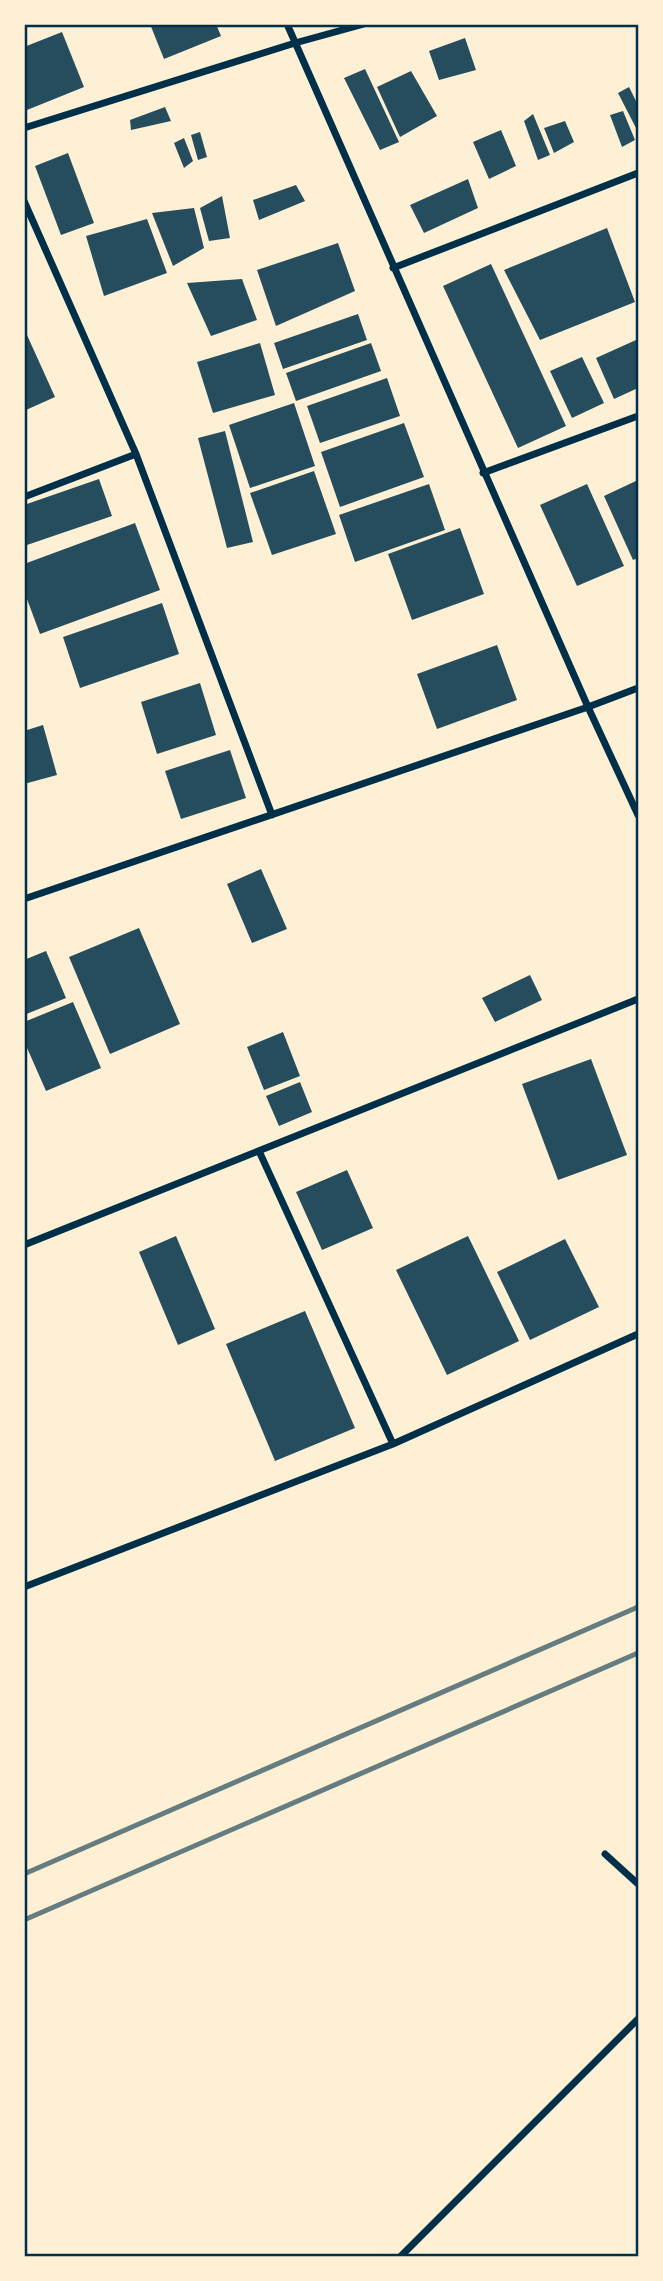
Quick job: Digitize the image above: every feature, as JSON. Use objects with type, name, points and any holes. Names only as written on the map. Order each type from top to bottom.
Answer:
[{"type":"street","points":[[287,24],[483,473],[639,815]]},
{"type":"street","points":[[24,128],[364,24]]},
{"type":"street","points":[[393,268],[639,173]]},
{"type":"street","points":[[24,201],[136,454],[272,815]]},
{"type":"street","points":[[483,473],[639,416]]},
{"type":"street","points":[[24,497],[136,454]]},
{"type":"street","points":[[24,899],[639,688]]},
{"type":"street","points":[[24,1245],[639,999]]},
{"type":"street","points":[[259,1151],[393,1444]]},
{"type":"street","points":[[24,1587],[393,1444],[639,1334]]},
{"type":"street","points":[[605,1854],[639,1884]]},
{"type":"street","points":[[401,2256],[639,2019]]},
{"type":"building","points":[[150,24],[216,24],[221,36],[164,59]]},
{"type":"building","points":[[62,32],[84,87],[27,110],[24,103],[24,47]]},
{"type":"building","points":[[465,38],[476,70],[439,80],[429,51]]},
{"type":"building","points":[[365,69],[399,142],[380,150],[344,78]]},
{"type":"building","points":[[411,71],[437,116],[400,137],[377,87]]},
{"type":"building","points":[[629,87],[638,105],[636,128],[618,93]]},
{"type":"building","points":[[165,107],[171,121],[131,130],[130,120]]},
{"type":"building","points":[[623,111],[635,140],[622,147],[610,115]]},
{"type":"building","points":[[533,114],[550,155],[538,160],[524,121]]},
{"type":"building","points":[[565,121],[574,142],[554,153],[544,128]]},
{"type":"building","points":[[501,130],[516,166],[489,179],[473,142]]},
{"type":"building","points":[[200,132],[207,157],[198,160],[191,135]]},
{"type":"building","points":[[184,138],[193,161],[184,168],[174,143]]},
{"type":"building","points":[[68,153],[94,223],[61,235],[35,166]]},
{"type":"building","points":[[468,179],[478,208],[424,233],[410,205]]},
{"type":"building","points":[[296,185],[305,201],[259,220],[253,200]]},
{"type":"building","points":[[222,196],[230,238],[209,241],[200,208]]},
{"type":"building","points":[[194,208],[204,248],[173,266],[152,213]]},
{"type":"building","points":[[147,219],[167,273],[104,296],[86,236]]},
{"type":"building","points":[[607,228],[635,302],[540,340],[504,270]]},
{"type":"building","points":[[338,243],[355,291],[276,326],[257,270]]},
{"type":"building","points":[[491,264],[566,426],[518,448],[443,286]]},
{"type":"building","points":[[242,279],[257,320],[211,336],[187,283]]},
{"type":"building","points":[[358,314],[367,340],[283,369],[274,343]]},
{"type":"building","points":[[27,335],[55,397],[26,410],[24,336]]},
{"type":"building","points":[[636,340],[638,388],[614,399],[596,358]]},
{"type":"building","points":[[260,343],[275,395],[213,413],[197,362]]},
{"type":"building","points":[[371,343],[381,371],[296,401],[286,373]]},
{"type":"building","points":[[582,357],[604,403],[572,418],[550,371]]},
{"type":"building","points":[[387,378],[400,416],[320,443],[307,406]]},
{"type":"building","points":[[294,403],[315,466],[250,488],[229,425]]},
{"type":"building","points":[[404,423],[424,477],[340,507],[321,452]]},
{"type":"building","points":[[225,431],[253,542],[227,548],[198,438]]},
{"type":"building","points":[[314,471],[336,534],[272,555],[250,493]]},
{"type":"building","points":[[99,479],[112,516],[24,546],[24,505]]},
{"type":"building","points":[[638,480],[638,558],[633,560],[604,496]]},
{"type":"building","points":[[429,484],[445,530],[355,562],[339,515]]},
{"type":"building","points":[[587,484],[624,566],[577,586],[540,505]]},
{"type":"building","points":[[135,523],[160,590],[40,634],[24,591],[24,564]]},
{"type":"building","points":[[460,528],[484,594],[412,620],[388,554]]},
{"type":"building","points":[[162,603],[179,654],[80,688],[63,637]]},
{"type":"building","points":[[497,645],[517,700],[437,729],[417,674]]},
{"type":"building","points":[[200,683],[216,735],[157,754],[141,702]]},
{"type":"building","points":[[43,725],[57,775],[24,784],[24,731]]},
{"type":"building","points":[[230,750],[246,798],[181,819],[165,771]]},
{"type":"building","points":[[261,869],[287,929],[252,943],[227,884]]},
{"type":"building","points":[[139,928],[180,1024],[110,1054],[69,957]]},
{"type":"building","points":[[46,951],[66,998],[24,1015],[24,960]]},
{"type":"building","points":[[530,975],[542,1000],[495,1022],[482,998]]},
{"type":"building","points":[[73,1002],[101,1068],[46,1091],[24,1041],[24,1022]]},
{"type":"building","points":[[283,1032],[300,1076],[264,1090],[247,1047]]},
{"type":"building","points":[[591,1059],[627,1155],[558,1180],[522,1084]]},
{"type":"building","points":[[300,1082],[312,1112],[279,1126],[266,1096]]},
{"type":"building","points":[[347,1170],[373,1228],[322,1250],[296,1192]]},
{"type":"building","points":[[176,1236],[215,1329],[178,1345],[139,1252]]},
{"type":"building","points":[[468,1236],[519,1341],[447,1375],[396,1270]]},
{"type":"building","points":[[565,1239],[599,1307],[530,1340],[497,1272]]},
{"type":"building","points":[[305,1311],[355,1428],[275,1461],[226,1344]]},
{"type":"railway","points":[[24,1874],[638,1607]]},
{"type":"railway","points":[[24,1920],[638,1653]]}]
